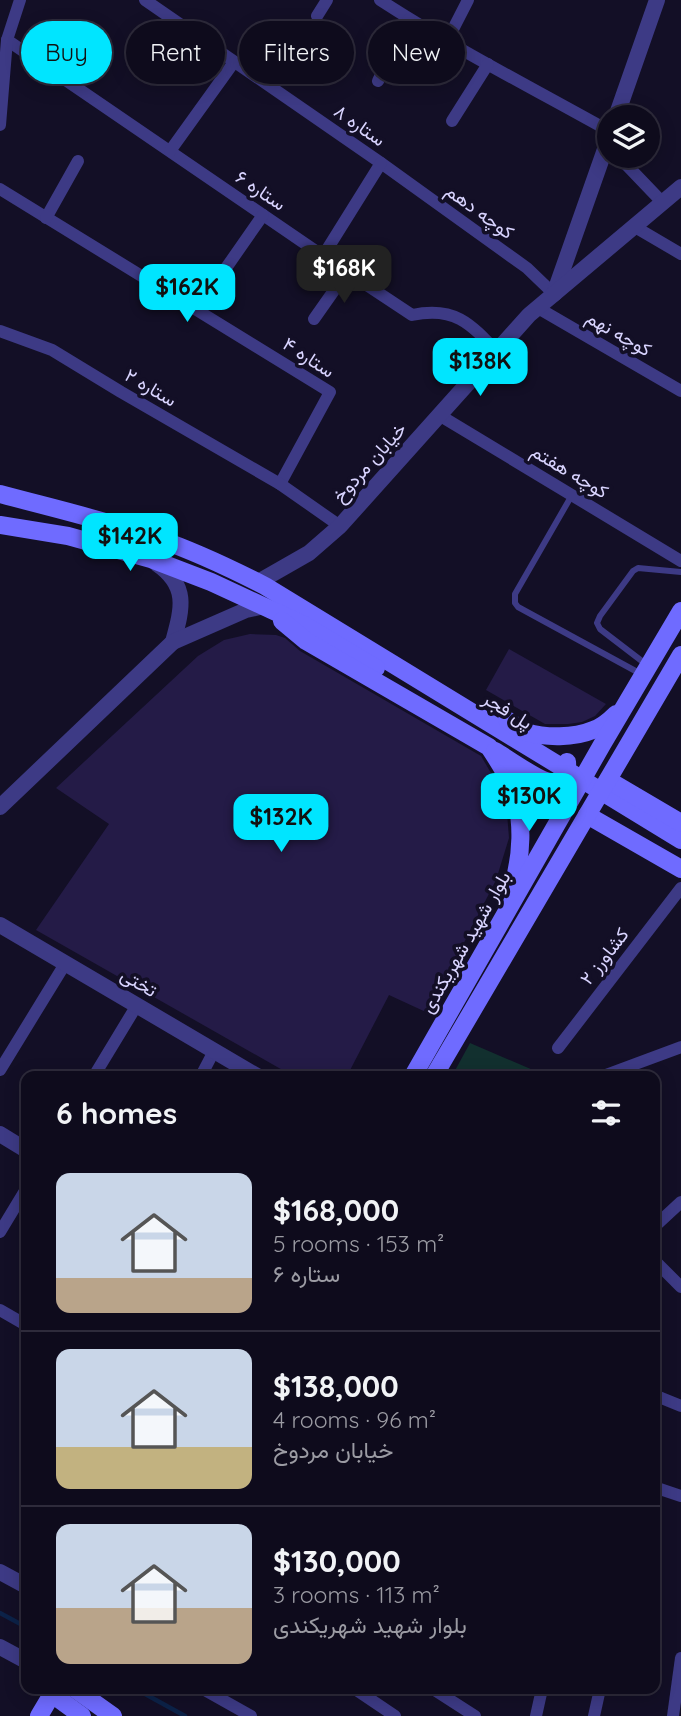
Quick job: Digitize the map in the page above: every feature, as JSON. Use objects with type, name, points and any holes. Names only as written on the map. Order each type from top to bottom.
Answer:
[{"type":"main road","points":[[0,494],[157,538],[300,596],[565,758],[567,772],[561,780],[551,782],[541,779],[306,641],[264,606]]},
{"type":"main road","points":[[0,526],[68,536],[151,559],[264,606],[310,621]]},
{"type":"main road","points":[[234,571],[265,586],[310,621],[681,852]]},
{"type":"main road","name":"بلوار شهید شهریکندی","points":[[416,1071],[681,611]]},
{"type":"main road","name":"پل فجر","points":[[310,621],[681,840]]},
{"type":"main road","points":[[437,1071],[679,664]]},
{"type":"main road","points":[[525,732],[549,736],[573,735],[593,730],[609,721],[624,707]]},
{"type":"main road","points":[[489,747],[512,787],[520,826],[517,868],[498,927]]},
{"type":"main road","points":[[608,780],[681,823]]},
{"type":"main road","points":[[587,815],[681,869]]},
{"type":"main road","points":[[39,1716],[52,1694]]},
{"type":"main road","points":[[56,1694],[70,1713]]},
{"type":"main road","points":[[70,1713],[75,1694]]},
{"type":"main road","points":[[83,1694],[113,1716]]},
{"type":"street","points":[[0,125],[8,40],[20,0]]},
{"type":"street","name":"ستاره ۸","points":[[145,0],[380,163]]},
{"type":"street","points":[[317,16],[327,0]]},
{"type":"street","points":[[380,0],[412,21]]},
{"type":"street","points":[[457,21],[468,0]]},
{"type":"street","points":[[620,105],[657,0]]},
{"type":"street","name":"ستاره ۶","points":[[8,40],[412,315],[425,312],[451,314],[468,325],[497,352]]},
{"type":"street","points":[[465,51],[597,135]]},
{"type":"street","points":[[170,151],[234,62]]},
{"type":"street","points":[[452,121],[488,64]]},
{"type":"street","points":[[46,218],[78,161]]},
{"type":"street","points":[[323,256],[380,163]]},
{"type":"street","name":"کوچه دهم","points":[[380,163],[527,268],[554,294]]},
{"type":"street","points":[[554,294],[601,168]]},
{"type":"street","points":[[632,168],[663,203]]},
{"type":"street","name":"خیابان مردوخ","points":[[260,581],[309,554],[340,526],[538,308],[681,187]]},
{"type":"street","name":"ستاره ۴","points":[[0,189],[330,393],[280,484]]},
{"type":"street","points":[[226,268],[263,215]]},
{"type":"street","points":[[635,227],[681,254]]},
{"type":"street","points":[[314,319],[347,272]]},
{"type":"street","name":"کوچه نهم","points":[[538,308],[681,391]]},
{"type":"street","name":"ستاره ۲","points":[[0,331],[52,349],[121,393],[280,484],[340,526]]},
{"type":"street","name":"کوچه هفتم","points":[[439,415],[681,561]]},
{"type":"street","points":[[151,559],[169,572],[178,585],[182,600],[181,615],[173,642]]},
{"type":"street","points":[[0,807],[173,642],[246,610],[264,606]]},
{"type":"street","name":"کشاورز ۲","points":[[558,1048],[681,888]]},
{"type":"street","name":"تختی","points":[[0,925],[248,1071]]},
{"type":"street","points":[[0,1070],[65,964]]},
{"type":"street","points":[[97,1071],[137,1005]]},
{"type":"street","points":[[616,1071],[681,1046]]},
{"type":"street","points":[[204,1071],[214,1051]]},
{"type":"street","points":[[0,1134],[21,1147]]},
{"type":"street","points":[[0,1232],[21,1197]]},
{"type":"street","points":[[660,1221],[681,1202]]},
{"type":"street","points":[[660,1266],[681,1287]]},
{"type":"street","points":[[0,1310],[21,1322]]},
{"type":"street","points":[[660,1397],[681,1406]]},
{"type":"street","points":[[660,1489],[681,1496]]},
{"type":"street","points":[[0,1572],[21,1583]]},
{"type":"street","points":[[673,1716],[681,1658]]},
{"type":"street","points":[[212,1694],[251,1716]]},
{"type":"street","points":[[362,1694],[395,1716]]},
{"type":"street","points":[[441,1694],[475,1716]]},
{"type":"street","points":[[536,1716],[541,1694]]},
{"type":"street","points":[[594,1716],[599,1694]]},
{"type":"lane","points":[[572,495],[517,589],[515,603],[518,607],[646,671]]},
{"type":"lane","points":[[646,671],[600,629],[597,623],[633,571],[638,568],[681,572]]},
{"type":"green space","points":[[470,1043],[535,1071],[455,1071]]},
{"type":"building","points":[[250,634],[285,638],[300,651],[481,756],[498,785],[507,813],[509,838],[496,880],[428,1013],[389,995],[350,1071],[284,1071],[36,930],[109,824],[56,788],[198,656],[224,640]]},
{"type":"building","points":[[509,649],[606,704],[595,716],[582,722],[545,724],[486,690]]},
{"type":"waterway","points":[[0,1613],[21,1624]]},
{"type":"waterway","points":[[145,1694],[185,1716]]}]
